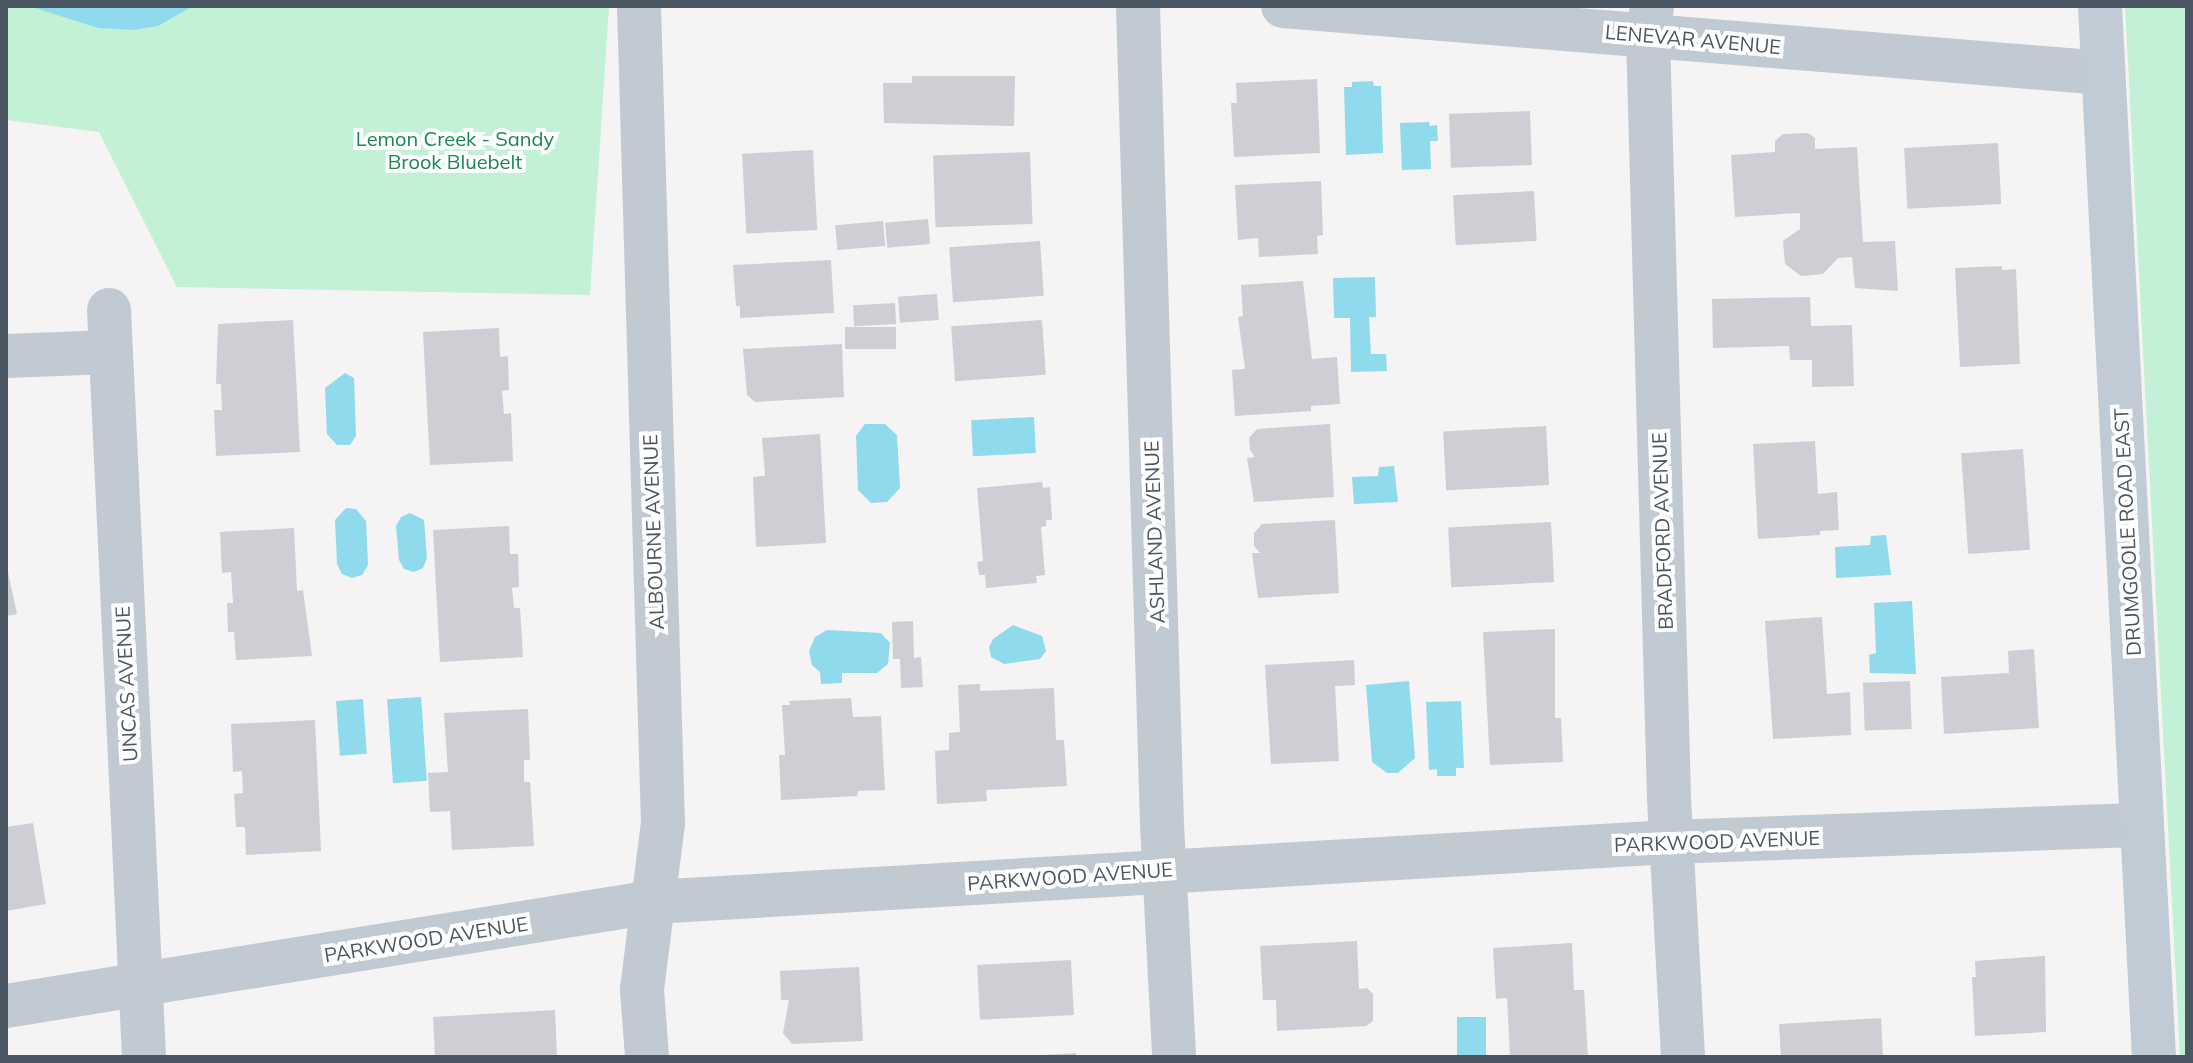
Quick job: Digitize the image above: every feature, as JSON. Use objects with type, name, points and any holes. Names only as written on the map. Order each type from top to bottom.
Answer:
[{"type":"main road","name":"DRUMGOOLE ROAD EAST","points":[[2100,6],[2154,1057]]},
{"type":"street","name":"ALBOURNE AVENUE","points":[[639,6],[663,823],[642,990],[647,1057]]},
{"type":"street","name":"ASHLAND AVENUE","points":[[1138,6],[1164,870],[1174,1057]]},
{"type":"street","name":"LENEVAR AVENUE","points":[[1283,6],[1650,20],[2103,73]]},
{"type":"street","name":"BRADFORD AVENUE","points":[[1650,20],[1670,842],[1683,1057]]},
{"type":"street","name":"UNCAS AVENUE","points":[[6,356],[110,331],[144,1057]]},
{"type":"street","name":"PARKWOOD AVENUE","points":[[6,1006],[653,902],[1670,842],[2142,825]]},
{"type":"green space","name":"Lemon Creek - Sandy Brook Bluebelt","points":[[6,6],[609,6],[590,295],[177,287],[99,132],[6,120]]},
{"type":"green space","points":[[2125,6],[2187,6],[2187,1057],[2180,1057]]},
{"type":"water","points":[[29,6],[193,6],[158,26],[132,30],[98,28]]},
{"type":"water","points":[[1373,81],[1374,86],[1381,86],[1383,153],[1346,155],[1344,87],[1352,87],[1352,82]]},
{"type":"water","points":[[1429,122],[1430,126],[1437,125],[1438,141],[1430,141],[1431,169],[1402,170],[1400,123]]},
{"type":"water","points":[[1375,277],[1376,317],[1369,317],[1371,354],[1386,354],[1387,371],[1351,372],[1350,318],[1334,318],[1333,278]]},
{"type":"water","points":[[345,373],[354,378],[356,436],[350,445],[337,445],[327,434],[325,388]]},
{"type":"water","points":[[1034,417],[1036,453],[973,456],[971,420]]},
{"type":"water","points":[[865,424],[885,424],[897,435],[900,488],[887,502],[871,503],[858,490],[856,436]]},
{"type":"water","points":[[1394,466],[1398,502],[1354,504],[1352,477],[1378,476],[1379,467]]},
{"type":"water","points":[[346,508],[356,509],[366,521],[368,565],[362,575],[352,578],[342,574],[337,564],[335,520]]},
{"type":"water","points":[[410,513],[424,520],[427,558],[423,568],[414,572],[404,569],[399,560],[396,526],[401,517]]},
{"type":"water","points":[[1886,535],[1891,575],[1836,578],[1835,547],[1870,545],[1871,536]]},
{"type":"water","points":[[1912,601],[1916,674],[1870,673],[1869,655],[1876,653],[1874,603]]},
{"type":"water","points":[[1013,625],[1042,636],[1046,651],[1040,659],[1004,664],[991,657],[989,647],[993,639]]},
{"type":"water","points":[[827,630],[881,633],[890,643],[888,664],[877,673],[842,673],[842,683],[821,684],[820,672],[812,665],[809,651],[815,637]]},
{"type":"water","points":[[1409,681],[1415,758],[1398,773],[1387,773],[1372,762],[1366,685]]},
{"type":"water","points":[[421,697],[427,781],[393,783],[387,699]]},
{"type":"water","points":[[363,699],[367,754],[340,756],[336,701]]},
{"type":"water","points":[[1461,701],[1464,768],[1456,768],[1456,776],[1437,776],[1437,769],[1429,770],[1426,702]]},
{"type":"water","points":[[1457,1017],[1486,1017],[1486,1057],[1457,1057]]},
{"type":"building","points":[[912,76],[1015,76],[1014,126],[884,123],[883,83],[912,83]]},
{"type":"building","points":[[1317,79],[1320,153],[1234,157],[1231,103],[1237,103],[1236,83]]},
{"type":"building","points":[[1530,111],[1532,165],[1451,168],[1449,114]]},
{"type":"building","points":[[1808,133],[1815,138],[1815,149],[1857,147],[1863,242],[1895,241],[1898,291],[1855,288],[1852,257],[1838,258],[1823,274],[1801,276],[1785,264],[1783,241],[1800,229],[1800,213],[1735,217],[1731,155],[1775,152],[1775,141],[1783,134]]},
{"type":"building","points":[[1998,143],[2001,204],[1907,209],[1904,148]]},
{"type":"building","points":[[813,150],[817,230],[746,234],[742,154]]},
{"type":"building","points":[[1030,152],[1033,224],[936,227],[933,155]]},
{"type":"building","points":[[1321,181],[1323,235],[1317,236],[1318,254],[1259,257],[1258,238],[1238,240],[1235,185]]},
{"type":"building","points":[[1534,191],[1537,241],[1456,245],[1453,195]]},
{"type":"building","points":[[928,219],[930,244],[887,248],[885,223]]},
{"type":"building","points":[[883,221],[885,246],[837,250],[835,225]]},
{"type":"building","points":[[1040,241],[1044,296],[953,302],[949,247]]},
{"type":"building","points":[[831,260],[834,313],[740,318],[733,265]]},
{"type":"building","points":[[2002,266],[2002,270],[2016,269],[2020,364],[1960,367],[1955,268]]},
{"type":"building","points":[[1303,281],[1312,359],[1337,357],[1340,404],[1311,406],[1311,411],[1235,416],[1232,370],[1245,369],[1238,317],[1243,316],[1241,285]]},
{"type":"building","points":[[937,294],[939,320],[900,323],[898,297]]},
{"type":"building","points":[[1810,297],[1811,326],[1852,325],[1854,386],[1812,387],[1812,360],[1790,360],[1789,346],[1713,348],[1712,299]]},
{"type":"building","points":[[895,303],[896,324],[854,326],[853,305]]},
{"type":"building","points":[[293,320],[300,452],[216,456],[214,410],[222,410],[221,384],[216,384],[218,324]]},
{"type":"building","points":[[1042,320],[1046,375],[955,381],[951,326]]},
{"type":"building","points":[[845,327],[896,327],[896,349],[845,349]]},
{"type":"building","points":[[499,328],[500,357],[508,356],[509,390],[502,391],[504,414],[511,413],[513,461],[430,465],[423,332]]},
{"type":"building","points":[[842,344],[844,397],[755,402],[747,395],[743,349]]},
{"type":"building","points":[[1330,424],[1334,497],[1254,502],[1247,458],[1255,457],[1250,450],[1249,438],[1257,429]]},
{"type":"building","points":[[1546,426],[1549,485],[1446,490],[1443,431]]},
{"type":"building","points":[[820,434],[826,543],[756,547],[753,477],[765,476],[762,438]]},
{"type":"building","points":[[1815,441],[1818,494],[1837,492],[1839,530],[1820,531],[1820,535],[1758,539],[1753,444]]},
{"type":"building","points":[[2023,449],[2030,550],[1968,554],[1961,453]]},
{"type":"building","points":[[1042,482],[1043,488],[1050,487],[1052,520],[1046,520],[1046,526],[1041,527],[1045,575],[1036,576],[1037,583],[986,588],[985,575],[979,575],[977,562],[983,561],[977,488]]},
{"type":"building","points":[[1335,520],[1339,593],[1258,598],[1252,553],[1260,553],[1254,546],[1254,533],[1262,524]]},
{"type":"building","points":[[1551,522],[1554,582],[1451,587],[1448,527]]},
{"type":"building","points":[[509,526],[510,554],[518,554],[519,587],[512,588],[514,608],[520,608],[523,657],[440,662],[433,530]]},
{"type":"building","points":[[294,528],[297,591],[303,590],[312,656],[236,660],[234,632],[228,632],[227,603],[233,603],[231,572],[222,573],[220,532]]},
{"type":"building","points":[[6,563],[17,614],[6,616]]},
{"type":"building","points":[[1822,617],[1827,694],[1850,692],[1851,735],[1773,739],[1765,621]]},
{"type":"building","points":[[913,621],[914,658],[921,657],[923,687],[901,688],[900,659],[893,659],[892,622]]},
{"type":"building","points":[[1555,629],[1555,718],[1561,718],[1563,762],[1490,765],[1483,632]]},
{"type":"building","points":[[2034,649],[2039,728],[1944,734],[1941,677],[2009,673],[2008,651]]},
{"type":"building","points":[[1354,660],[1355,685],[1335,686],[1339,761],[1271,764],[1265,665]]},
{"type":"building","points":[[1910,681],[1912,729],[1865,731],[1863,683]]},
{"type":"building","points":[[980,684],[980,691],[1054,688],[1056,740],[1064,740],[1067,786],[986,790],[987,801],[937,804],[935,751],[949,750],[949,733],[960,732],[958,685]]},
{"type":"building","points":[[851,698],[853,717],[881,716],[885,790],[858,791],[857,796],[781,800],[779,755],[785,755],[782,705],[790,705],[789,701]]},
{"type":"building","points":[[528,709],[530,760],[524,760],[524,782],[530,782],[534,846],[452,850],[450,811],[430,812],[428,773],[448,772],[444,713]]},
{"type":"building","points":[[315,720],[321,851],[246,855],[245,827],[236,827],[234,794],[243,793],[242,771],[233,772],[231,724]]},
{"type":"building","points":[[33,823],[46,904],[6,911],[6,827]]},
{"type":"building","points":[[1357,941],[1359,989],[1367,988],[1373,994],[1373,1021],[1366,1026],[1277,1031],[1276,1000],[1263,1000],[1260,946]]},
{"type":"building","points":[[1572,943],[1574,990],[1584,990],[1588,1057],[1510,1057],[1507,998],[1496,999],[1493,948]]},
{"type":"building","points":[[2045,956],[2046,1032],[1975,1036],[1972,977],[1976,977],[1975,961]]},
{"type":"building","points":[[1071,960],[1074,1015],[980,1020],[977,965]]},
{"type":"building","points":[[859,967],[863,1041],[792,1044],[783,1033],[789,1000],[781,1000],[780,971]]},
{"type":"building","points":[[555,1010],[557,1057],[435,1057],[433,1017]]},
{"type":"building","points":[[1881,1018],[1883,1057],[1781,1057],[1779,1024]]},
{"type":"building","points":[[1076,1053],[1077,1057],[1043,1057],[1043,1055]]}]
